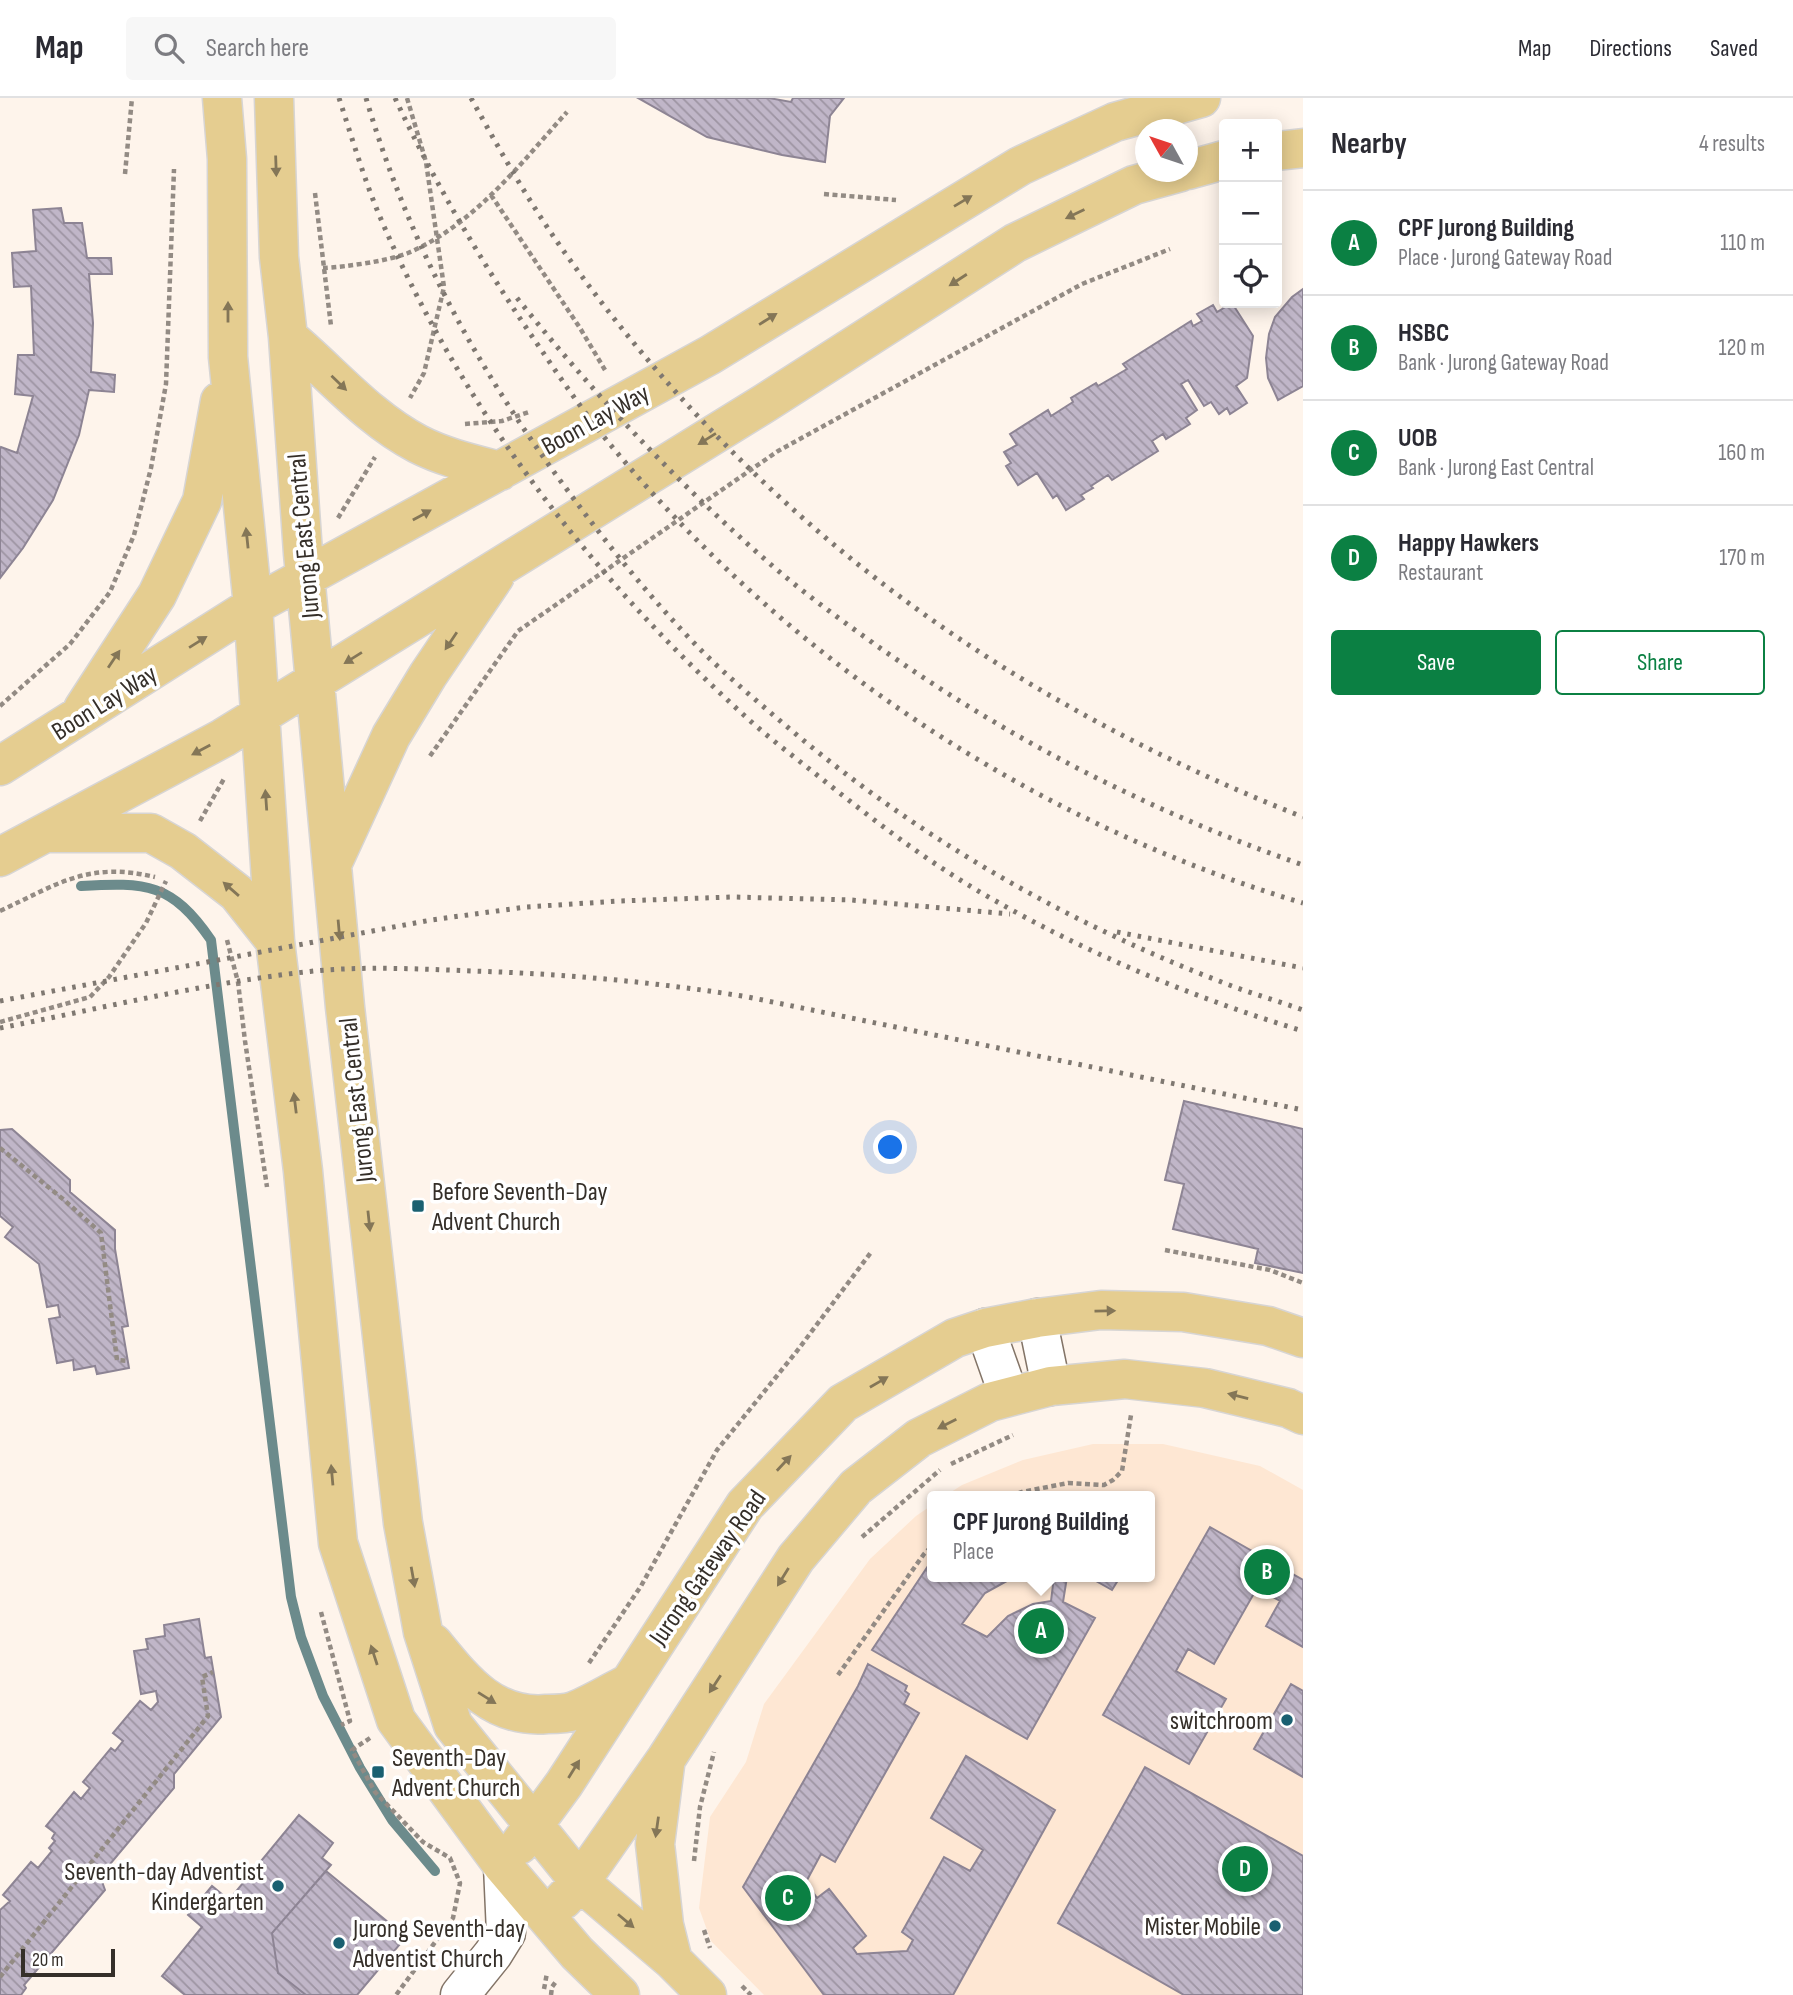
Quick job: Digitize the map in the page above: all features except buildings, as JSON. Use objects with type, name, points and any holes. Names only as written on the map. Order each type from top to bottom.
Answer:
[{"type":"main road","points":[[222,98],[227,159],[228,357],[253,606],[275,941],[303,1171],[338,1543],[396,1720],[503,1866],[577,1953],[620,1995]]},
{"type":"main road","name":"Jurong East Central","points":[[274,98],[279,257],[288,338],[305,577],[347,1020],[403,1523],[423,1632],[453,1725],[580,1882],[673,1961],[720,1987]]},
{"type":"main road","name":"Boon Lay Way","points":[[0,766],[253,606],[710,355],[1020,166],[1115,122],[1201,98]]},
{"type":"main road","points":[[1282,150],[1303,148]]},
{"type":"main road","points":[[1198,167],[1219,161]]},
{"type":"main road","points":[[0,857],[223,738],[765,402],[1015,243],[1145,182]]},
{"type":"main road","points":[[288,338],[359,402],[418,444],[500,471]]},
{"type":"main road","points":[[78,717],[158,595],[202,501],[228,357]]},
{"type":"main road","points":[[333,862],[391,736],[503,564]]},
{"type":"main road","points":[[47,833],[151,833],[183,851],[237,892],[275,941]]},
{"type":"main road","name":"Jurong Gateway Road","points":[[503,1866],[564,1784],[745,1505],[843,1403],[955,1338],[985,1328],[1037,1318],[1101,1310],[1183,1312],[1268,1326],[1303,1338]]},
{"type":"main road","points":[[548,1917],[580,1882],[666,1759],[796,1558],[856,1487],[919,1438],[990,1402],[1016,1413],[1051,1386],[1125,1379],[1206,1388],[1288,1408],[1303,1415]]},
{"type":"main road","points":[[423,1632],[460,1676],[483,1698],[530,1716],[571,1712],[627,1684]]},
{"type":"main road","points":[[666,1759],[655,1844],[664,1925],[673,1961]]},
{"type":"street","points":[[1037,1318],[1051,1386]]},
{"type":"street","points":[[985,1328],[1016,1413]]},
{"type":"street","points":[[460,1995],[506,1933],[503,1866]]},
{"type":"street","points":[[506,1933],[548,1917]]},
{"type":"path","points":[[125,174],[132,98]]},
{"type":"path","points":[[406,405],[424,373],[444,287],[426,162],[407,98]]},
{"type":"path","points":[[323,268],[406,254],[437,238],[491,195],[568,112]]},
{"type":"path","points":[[0,706],[70,644],[110,592],[134,535],[151,468],[166,384],[174,169]]},
{"type":"path","points":[[314,189],[329,323],[333,333]]},
{"type":"path","points":[[824,194],[900,201],[888,208]]},
{"type":"path","points":[[491,195],[605,370],[614,365]]},
{"type":"path","points":[[430,756],[518,631],[778,451],[1082,284],[1171,248]]},
{"type":"path","points":[[458,425],[502,421],[533,411]]},
{"type":"path","points":[[0,911],[70,878],[91,872],[132,872],[167,880],[176,887]]},
{"type":"path","points":[[0,1022],[90,997],[109,977],[146,923],[163,888]]},
{"type":"path","points":[[225,930],[239,982],[268,1198]]},
{"type":"path","points":[[0,1148],[101,1233],[117,1360],[127,1361]]},
{"type":"path","points":[[1165,1250],[1270,1270],[1303,1283]]},
{"type":"path","points":[[587,1667],[641,1586],[717,1450],[797,1352],[872,1251]]},
{"type":"path","points":[[1027,1491],[1068,1483],[1104,1485],[1122,1471],[1137,1380]]},
{"type":"path","points":[[855,1544],[940,1470],[1016,1413]]},
{"type":"path","points":[[838,1675],[927,1551]]},
{"type":"path","points":[[320,1611],[349,1721],[341,1725]]},
{"type":"path","points":[[0,1977],[208,1716],[202,1677],[214,1672]]},
{"type":"path","points":[[693,1868],[700,1807],[716,1742]]},
{"type":"path","points":[[352,1749],[375,1792],[423,1842],[450,1858],[460,1883],[453,1918],[396,1995]]},
{"type":"path","points":[[703,1928],[712,1952]]},
{"type":"path","points":[[720,1987],[751,1995]]},
{"type":"shaded area","points":[[1093,1444],[1163,1444],[1260,1466],[1303,1490],[1303,1995],[764,1995],[711,1941],[699,1908],[710,1817],[746,1762],[764,1704],[870,1559],[916,1516],[927,1508],[927,1582],[1155,1582],[1155,1491],[953,1491],[1023,1460]]},
{"type":"waterway","points":[[81,886],[123,885],[156,890],[183,907],[211,940],[291,1597],[301,1637],[323,1696],[360,1768],[392,1820],[435,1871]]},
{"type":"railway","points":[[339,98],[374,203],[413,288],[450,357],[491,423],[536,487],[635,607],[689,663],[784,749],[885,828],[971,887],[1030,920],[1145,974],[1224,1005],[1303,1031]]},
{"type":"railway","points":[[366,98],[403,204],[449,304],[475,352],[568,491],[660,606],[705,654],[839,769],[941,841],[994,873],[1104,932],[1229,985],[1303,1010]]},
{"type":"railway","points":[[395,98],[444,195],[481,257],[594,424],[684,527],[759,599],[840,666],[926,727],[1015,781],[1108,829],[1204,870],[1303,903]]},
{"type":"railway","points":[[471,98],[546,226],[632,341],[711,430],[796,512],[887,587],[983,654],[1084,715],[1191,769],[1303,817]]},
{"type":"railway","points":[[517,298],[606,402],[668,468],[734,532],[819,604],[873,643],[975,710],[1080,769],[1189,821],[1303,865]]},
{"type":"railway","points":[[0,1001],[431,920],[526,907],[733,897],[851,900],[1010,914]]},
{"type":"railway","points":[[1117,932],[1303,968]]},
{"type":"railway","points":[[0,1028],[195,989],[314,971],[393,968],[542,974],[645,983],[748,997],[1303,1110]]},
{"type":"place","name":"Before Seventh-Day Advent Church","points":[[418,1206]]},
{"type":"place","name":"HSBC","points":[[1267,1572]]},
{"type":"place","name":"CPF Jurong Building","points":[[1041,1631]]},
{"type":"place","name":"switchroom","points":[[1287,1720]]},
{"type":"place","name":"Seventh-Day Advent Church","points":[[378,1772]]},
{"type":"place","name":"Happy Hawkers","points":[[1245,1869]]},
{"type":"place","name":"Seventh-day Adventist Kindergarten","points":[[278,1886]]},
{"type":"place","name":"UOB","points":[[788,1898]]},
{"type":"place","name":"Mister Mobile","points":[[1275,1926]]},
{"type":"place","name":"Jurong Seventh-day Adventist Church","points":[[339,1943]]}]
